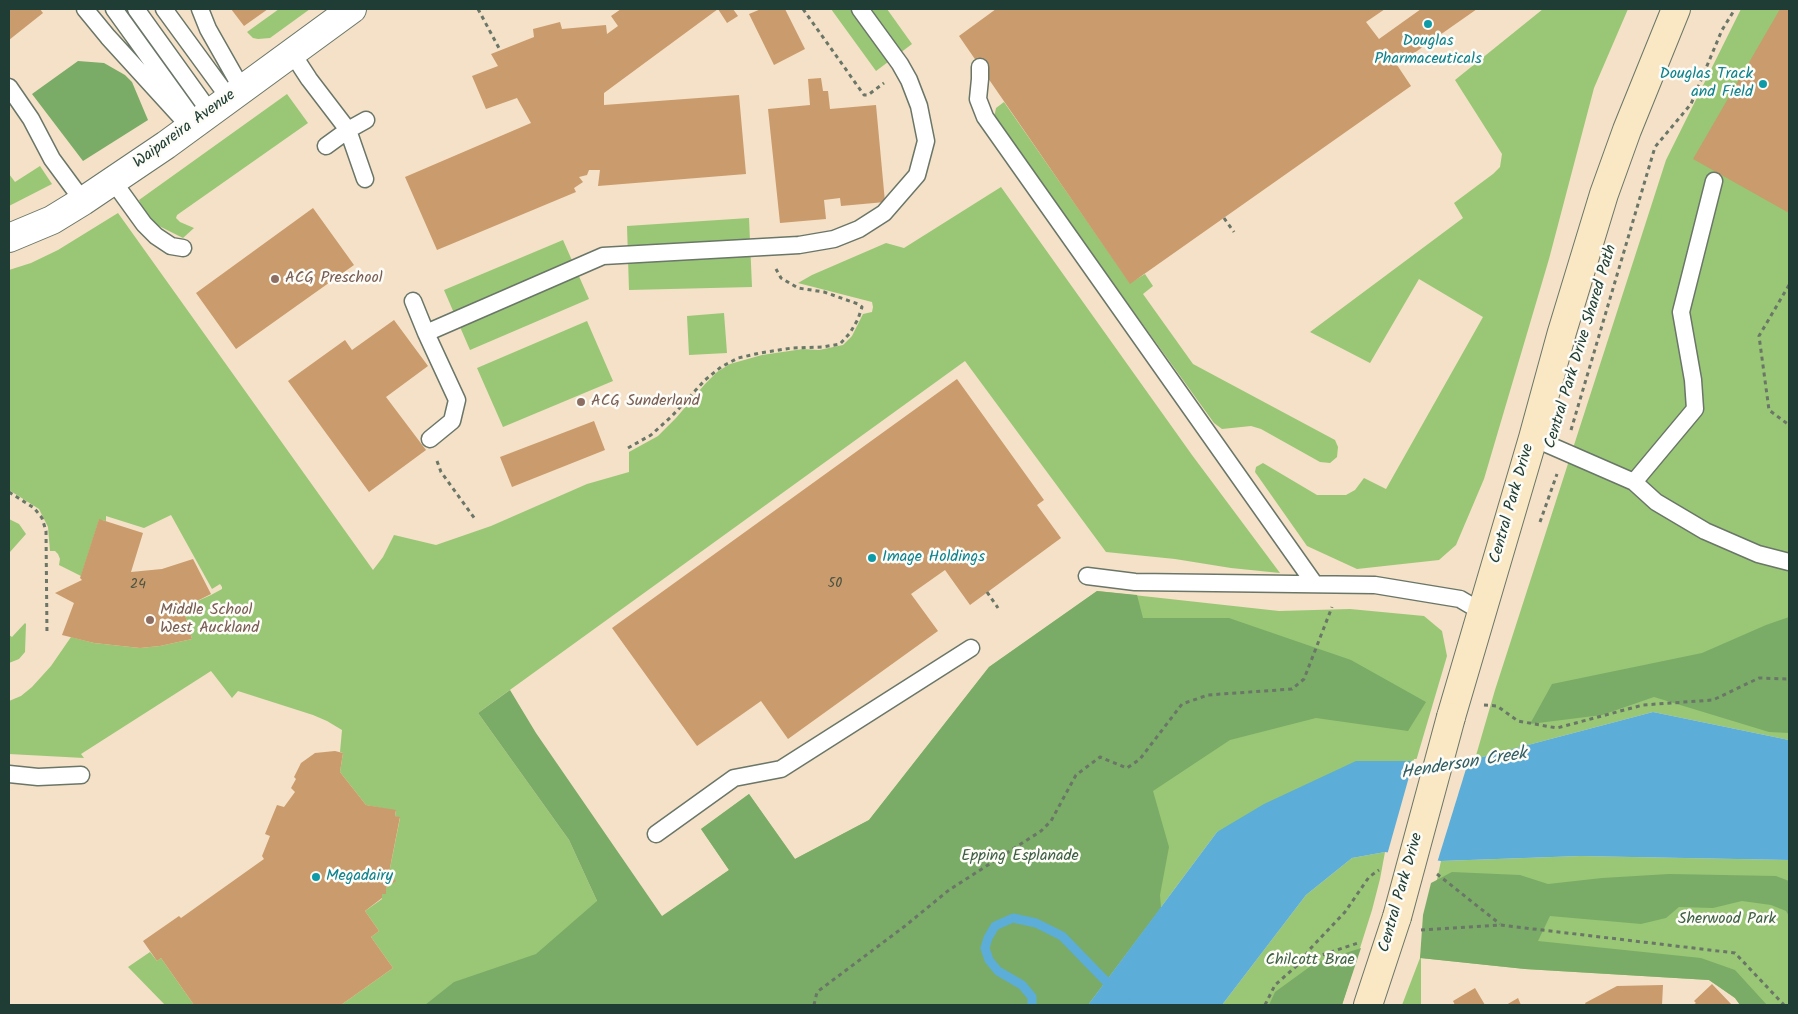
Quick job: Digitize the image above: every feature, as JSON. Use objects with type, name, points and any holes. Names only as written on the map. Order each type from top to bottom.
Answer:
[{"type":"main road","name":"Central Park Drive","points":[[1368,1005],[1405,924],[1451,717],[1562,332],[1604,194],[1627,130],[1676,9]]},
{"type":"street","name":"Waipareira Avenue","points":[[9,238],[52,220],[114,181],[352,9]]},
{"type":"lane","points":[[85,9],[108,37],[213,110]]},
{"type":"lane","points":[[114,9],[213,110]]},
{"type":"lane","points":[[136,9],[213,110]]},
{"type":"lane","points":[[164,9],[213,110]]},
{"type":"lane","points":[[192,9],[213,38]]},
{"type":"lane","points":[[200,9],[213,38],[213,110]]},
{"type":"lane","points":[[426,333],[603,256],[764,248],[834,240],[859,229],[884,213],[917,175],[926,141],[919,106],[909,80],[900,64],[860,9]]},
{"type":"lane","points":[[292,53],[309,79],[348,130],[365,179]]},
{"type":"lane","points":[[980,67],[978,99],[985,117],[1314,583]]},
{"type":"lane","points":[[9,87],[31,119],[52,159],[83,201]]},
{"type":"lane","points":[[326,146],[366,120]]},
{"type":"lane","points":[[114,181],[144,224],[156,236],[171,246],[183,248]]},
{"type":"lane","points":[[1634,482],[1695,409],[1693,380],[1682,312],[1714,181]]},
{"type":"lane","points":[[413,301],[456,400],[452,421],[430,439]]},
{"type":"lane","points":[[1532,438],[1634,482],[1656,502],[1705,531],[1758,554],[1789,562]]},
{"type":"lane","points":[[1087,576],[1135,582],[1375,585],[1460,599],[1482,612]]},
{"type":"lane","points":[[656,834],[734,778],[781,769],[971,648]]},
{"type":"lane","points":[[9,774],[38,777],[81,775]]},
{"type":"path","points":[[478,9],[500,50]]},
{"type":"path","points":[[803,9],[864,95],[868,95],[884,83]]},
{"type":"path","name":"Central Park Drive Shared Path","points":[[1539,527],[1564,452],[1655,147],[1691,104],[1722,30],[1735,9]]},
{"type":"path","points":[[1224,218],[1234,232]]},
{"type":"path","points":[[628,448],[651,435],[672,416],[705,380],[721,367],[738,358],[792,348],[823,347],[840,344],[850,333],[862,307],[824,292],[798,288],[781,278],[764,248]]},
{"type":"path","points":[[1789,285],[1759,336],[1769,410],[1789,425]]},
{"type":"path","points":[[430,439],[441,472],[475,519]]},
{"type":"path","points":[[9,492],[34,508],[42,518],[46,531],[47,635]]},
{"type":"path","points":[[987,592],[998,608]]},
{"type":"path","points":[[814,1005],[818,992],[950,890],[1041,830],[1051,821],[1076,775],[1100,757],[1127,768],[1140,759],[1182,704],[1208,694],[1292,689],[1304,679],[1334,601]]},
{"type":"path","points":[[1478,705],[1498,706],[1518,721],[1557,728],[1643,705],[1713,700],[1759,678],[1789,679]]},
{"type":"path","points":[[1265,1005],[1275,985],[1301,962],[1310,949],[1345,912],[1369,877],[1382,868]]},
{"type":"path","points":[[1433,871],[1500,925]]},
{"type":"path","points":[[1405,924],[1500,925],[1735,953],[1784,1005]]},
{"type":"path","points":[[1301,962],[1366,940]]},
{"type":"green space","points":[[279,9],[310,9],[270,38],[253,38],[247,32]]},
{"type":"green space","points":[[831,9],[887,9],[912,44],[876,71]]},
{"type":"green space","points":[[1543,9],[1628,9],[1594,88],[1549,259],[1484,479],[1456,545],[1439,560],[1357,569],[1307,546],[1255,472],[1256,467],[1263,463],[1317,495],[1346,495],[1355,490],[1364,478],[1386,489],[1483,317],[1419,279],[1370,363],[1310,332],[1463,218],[1454,203],[1500,167],[1502,154],[1455,80]]},
{"type":"green space","points":[[1741,9],[1789,9],[1789,740],[1653,712],[1475,759],[1495,690],[1666,160]]},
{"type":"green space","points":[[78,61],[104,63],[125,75],[132,82],[148,120],[83,161],[32,94]]},
{"type":"green space","points":[[287,94],[308,123],[177,215],[176,218],[180,222],[194,228],[183,238],[153,223],[139,200]]},
{"type":"green space","points":[[1004,102],[1130,283],[1145,274],[1153,286],[1143,294],[1193,364],[1335,440],[1338,447],[1337,457],[1330,463],[1320,462],[1261,429],[1251,426],[1222,429],[1214,423],[994,118],[996,108]]},
{"type":"green space","points":[[40,166],[52,184],[9,206],[9,174],[15,182]]},
{"type":"green space","points":[[1001,187],[1192,455],[1280,573],[1106,552],[965,361],[478,713],[569,840],[597,901],[662,917],[729,870],[701,829],[749,794],[795,859],[869,820],[989,667],[1097,591],[1279,611],[1350,609],[1424,616],[1442,631],[1447,656],[1416,761],[1217,832],[1088,1005],[341,1005],[393,968],[371,937],[379,931],[365,911],[382,899],[382,894],[386,894],[386,888],[395,881],[389,873],[400,818],[395,816],[396,811],[366,805],[340,772],[343,753],[340,752],[342,730],[313,715],[238,691],[232,698],[211,671],[81,754],[84,758],[9,754],[9,701],[21,696],[32,687],[51,666],[71,637],[94,643],[140,648],[192,639],[185,615],[196,612],[193,603],[222,589],[222,587],[220,584],[212,589],[171,515],[144,528],[106,516],[106,521],[99,520],[81,576],[59,565],[60,559],[58,554],[55,551],[50,551],[48,527],[39,509],[9,490],[9,270],[31,263],[58,250],[118,213],[373,570],[383,557],[394,535],[436,545],[491,526],[587,484],[629,472],[629,452],[658,436],[717,372],[730,364],[762,355],[803,349],[819,350],[843,345],[852,336],[863,314],[872,312],[872,302],[798,283],[886,243],[904,248]]},
{"type":"green space","points":[[749,218],[752,287],[629,290],[627,226]]},
{"type":"green space","points":[[563,240],[589,299],[470,350],[444,290]]},
{"type":"green space","points":[[724,313],[727,353],[689,355],[687,316]]},
{"type":"green space","points":[[587,321],[613,381],[503,427],[477,368]]},
{"type":"green space","points":[[9,519],[19,524],[26,534],[10,552],[9,550]]},
{"type":"green space","name":"Epping Esplanade","points":[[1097,591],[1137,595],[1143,618],[1229,618],[1351,660],[1426,702],[1408,731],[1316,718],[1230,740],[1153,791],[1169,847],[1160,895],[1161,908],[1088,1005],[425,1005],[454,982],[536,954],[597,901],[569,840],[478,713],[510,690],[536,733],[662,916],[729,870],[701,829],[749,794],[795,859],[869,820],[989,667]]},
{"type":"green space","points":[[1789,617],[1789,733],[1769,732],[1654,697],[1602,715],[1530,724],[1552,684],[1702,653]]},
{"type":"green space","points":[[25,623],[25,652],[19,659],[9,663],[9,635],[12,637]]},
{"type":"green space","name":"Chilcott Brae","points":[[1385,852],[1372,910],[1342,1005],[1222,1005],[1306,895],[1352,858]]},
{"type":"green space","name":"Sherwood Park","points":[[1580,856],[1789,860],[1789,1005],[1740,1005],[1735,998],[1709,980],[1525,969],[1421,958],[1421,1005],[1402,1005],[1420,958],[1441,861]]},
{"type":"green space","points":[[1452,872],[1520,875],[1548,884],[1602,878],[1669,874],[1776,876],[1789,881],[1789,916],[1786,911],[1771,905],[1742,901],[1713,908],[1679,907],[1666,918],[1641,924],[1550,916],[1538,941],[1701,958],[1735,970],[1767,1005],[1740,1005],[1735,998],[1709,980],[1525,969],[1420,958],[1423,915],[1431,883]]},
{"type":"green space","points":[[1361,948],[1342,1005],[1269,1005],[1275,992],[1315,963]]},
{"type":"green space","points":[[150,952],[157,961],[161,958],[194,1005],[165,1005],[128,967]]},
{"type":"water","name":"Henderson Creek","points":[[1653,712],[1789,740],[1789,860],[1580,856],[1441,861],[1385,852],[1352,858],[1306,895],[1222,1005],[1088,1005],[1217,832],[1264,804],[1356,761],[1475,759]]},
{"type":"pier","points":[[1470,756],[1437,863],[1387,855],[1414,759]]},
{"type":"building","points":[[9,9],[40,9],[43,13],[9,40]]},
{"type":"building","points":[[231,9],[268,9],[244,26]]},
{"type":"building","points":[[621,9],[718,9],[604,93],[604,105],[739,95],[746,174],[598,186],[600,170],[589,170],[587,175],[579,177],[583,182],[574,188],[576,192],[437,250],[405,177],[531,123],[517,98],[486,109],[472,76],[498,66],[491,54],[534,37],[533,29],[560,22],[562,29],[606,25],[607,34],[618,26],[611,16]]},
{"type":"building","points":[[718,9],[733,9],[738,16],[727,23]]},
{"type":"building","points":[[761,9],[785,9],[805,49],[774,65],[749,14]]},
{"type":"building","points":[[996,9],[1385,9],[1366,22],[1379,39],[1421,9],[1477,9],[1397,65],[1411,86],[1130,284],[959,36]]},
{"type":"building","name":"Douglas Track and Field","points":[[1780,9],[1789,9],[1789,213],[1693,159]]},
{"type":"building","points":[[821,78],[823,91],[828,91],[830,109],[876,105],[885,202],[841,206],[840,198],[824,200],[826,219],[780,223],[768,109],[810,105],[808,79]]},
{"type":"building","name":"ACG Preschool","points":[[313,208],[354,265],[236,349],[196,293]]},
{"type":"building","points":[[394,320],[428,366],[386,397],[426,450],[369,492],[288,381],[345,340],[352,350]]},
{"type":"building","name":"Image Holdings","points":[[957,379],[1044,500],[1037,505],[1061,538],[970,605],[945,570],[911,594],[938,631],[788,739],[761,701],[697,746],[612,628]]},
{"type":"building","points":[[594,421],[605,450],[512,487],[500,457]]},
{"type":"building","points":[[99,519],[143,533],[131,572],[162,569],[193,559],[211,594],[193,603],[197,612],[185,615],[192,639],[140,648],[94,643],[62,635],[74,603],[55,593],[82,580],[80,578]]},
{"type":"building","name":"Megadairy","points":[[335,751],[343,753],[340,772],[366,805],[396,810],[395,816],[400,817],[389,873],[396,881],[386,888],[386,894],[382,894],[382,898],[365,911],[379,931],[371,937],[393,968],[341,1005],[194,1005],[161,958],[157,961],[143,941],[179,916],[181,918],[264,859],[262,856],[270,836],[265,834],[277,805],[284,807],[295,792],[291,788],[301,763],[315,753]]},
{"type":"building","points":[[1712,984],[1732,1005],[1693,1005],[1696,1003],[1694,1001]]},
{"type":"building","points":[[1663,985],[1662,1005],[1586,1005],[1585,1003],[1617,986]]},
{"type":"building","points":[[1475,988],[1485,1005],[1455,1005],[1453,1001]]},
{"type":"building","points":[[1518,998],[1521,1005],[1506,1005]]},
{"type":"waterway","points":[[1032,1005],[1032,997],[1022,985],[998,971],[989,960],[985,948],[995,926],[1013,918],[1036,923],[1062,936],[1129,1005]]},
{"type":"place","name":"Douglas Pharmaceuticals","points":[[1428,24]]},
{"type":"place","name":"Douglas Track and Field","points":[[1763,84]]},
{"type":"place","name":"ACG Preschool","points":[[275,279]]},
{"type":"place","name":"ACG Sunderland","points":[[581,402]]},
{"type":"place","name":"Image Holdings","points":[[872,558]]},
{"type":"place","name":"Middle School West Auckland","points":[[150,620]]},
{"type":"place","name":"Megadairy","points":[[316,877]]}]
